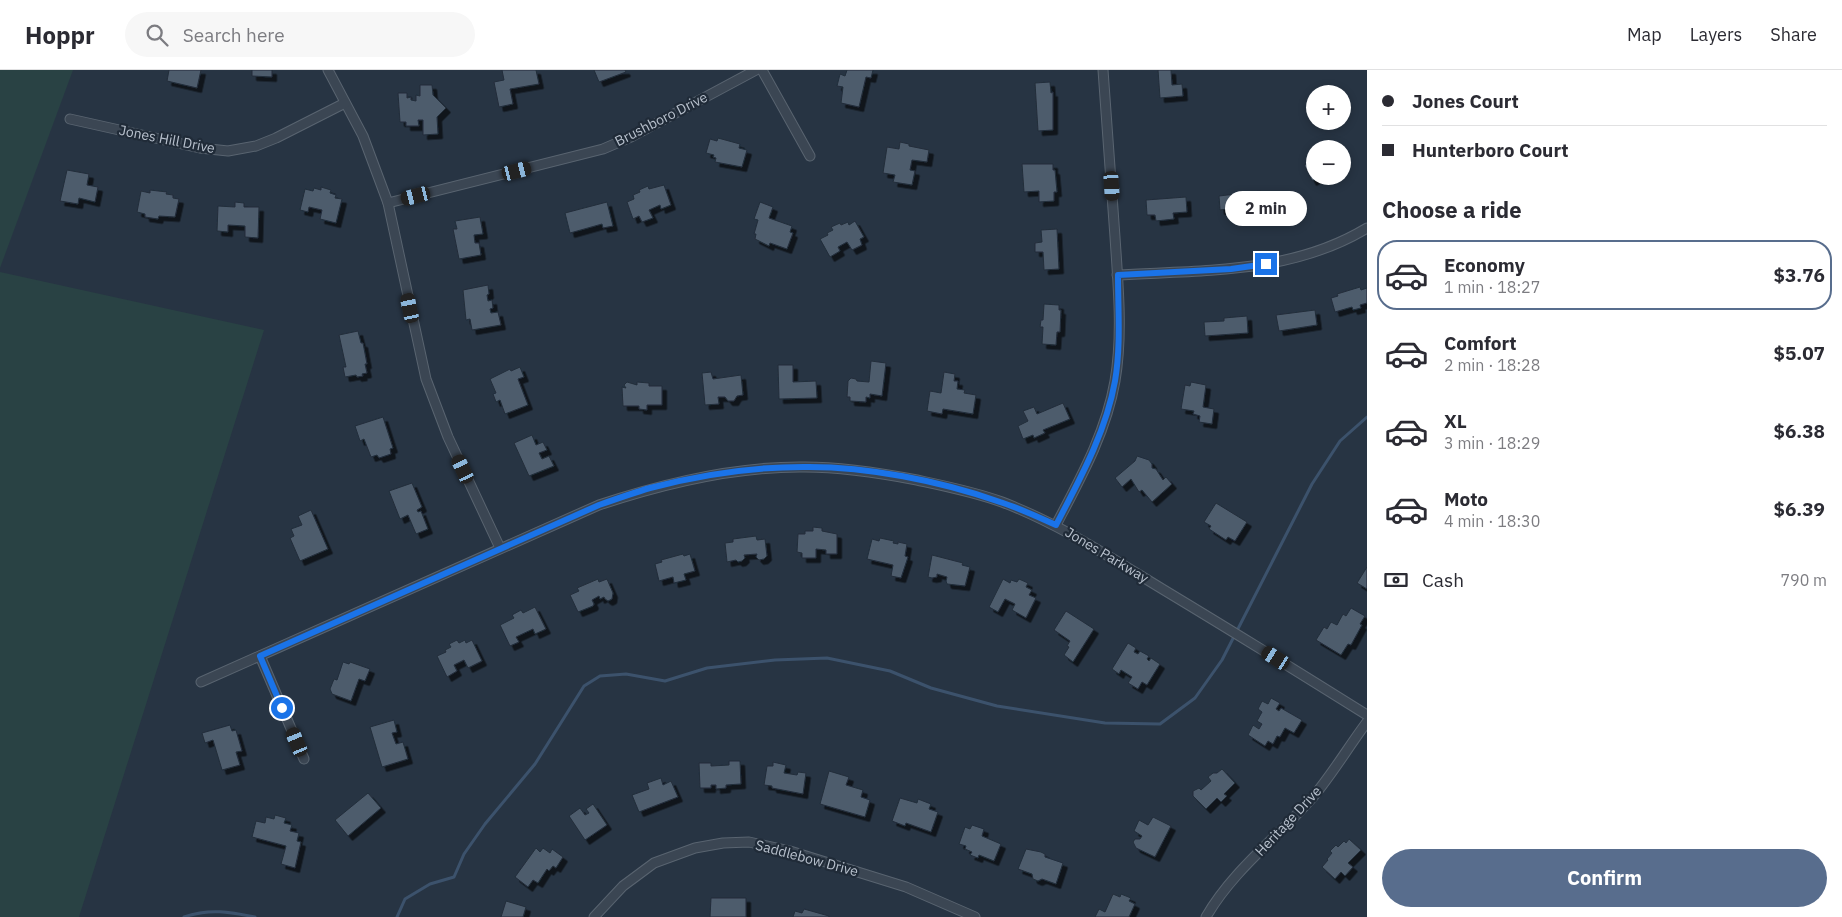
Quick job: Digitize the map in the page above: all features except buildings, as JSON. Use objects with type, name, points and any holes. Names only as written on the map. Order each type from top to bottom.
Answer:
[{"type":"street","points":[[328,70],[363,136],[388,202],[426,379],[448,437],[500,548]]},
{"type":"street","name":"Brushboro Drive","points":[[388,202],[603,149],[631,137],[756,70]]},
{"type":"street","points":[[762,70],[810,156]]},
{"type":"street","points":[[1056,525],[1082,475],[1102,428],[1115,382],[1119,340],[1118,275],[1103,70]]},
{"type":"street","name":"Jones Hill Drive","points":[[70,119],[200,148],[228,151],[256,146],[276,138],[345,103]]},
{"type":"street","points":[[1118,275],[1231,269],[1284,261],[1318,252],[1350,238],[1367,228]]},
{"type":"street","name":"Jones Parkway","points":[[201,682],[599,505],[649,488],[724,474],[761,469],[803,467],[848,469],[892,475],[947,486],[1001,502],[1056,525],[1261,648],[1367,715]]},
{"type":"street","points":[[260,656],[304,759]]},
{"type":"street","name":"Heritage Drive","points":[[1206,917],[1213,905],[1244,866],[1314,796],[1367,722]]},
{"type":"street","name":"Saddlebow Drive","points":[[594,917],[623,886],[654,863],[695,848],[723,843],[750,842],[790,851],[906,887],[975,917]]},
{"type":"green space","points":[[0,70],[73,70],[0,268]]},
{"type":"green space","points":[[0,272],[264,330],[79,917],[0,917]]},
{"type":"waterway","points":[[397,917],[405,899],[430,884],[454,877],[464,854],[485,824],[535,764],[584,686],[600,676],[626,674],[665,681],[707,668],[775,660],[827,658],[890,671],[931,688],[997,706],[1105,723],[1160,724],[1195,698],[1222,660],[1312,484],[1340,441],[1367,417]]},
{"type":"waterway","points":[[184,917],[203,912],[228,912],[255,917]]},
{"type":"route","points":[[282,708],[260,656],[599,505],[649,488],[708,476],[761,469],[803,467],[848,469],[892,475],[947,486],[1001,502],[1056,525],[1082,475],[1102,428],[1115,382],[1119,340],[1118,275],[1231,269],[1266,264]]}]
